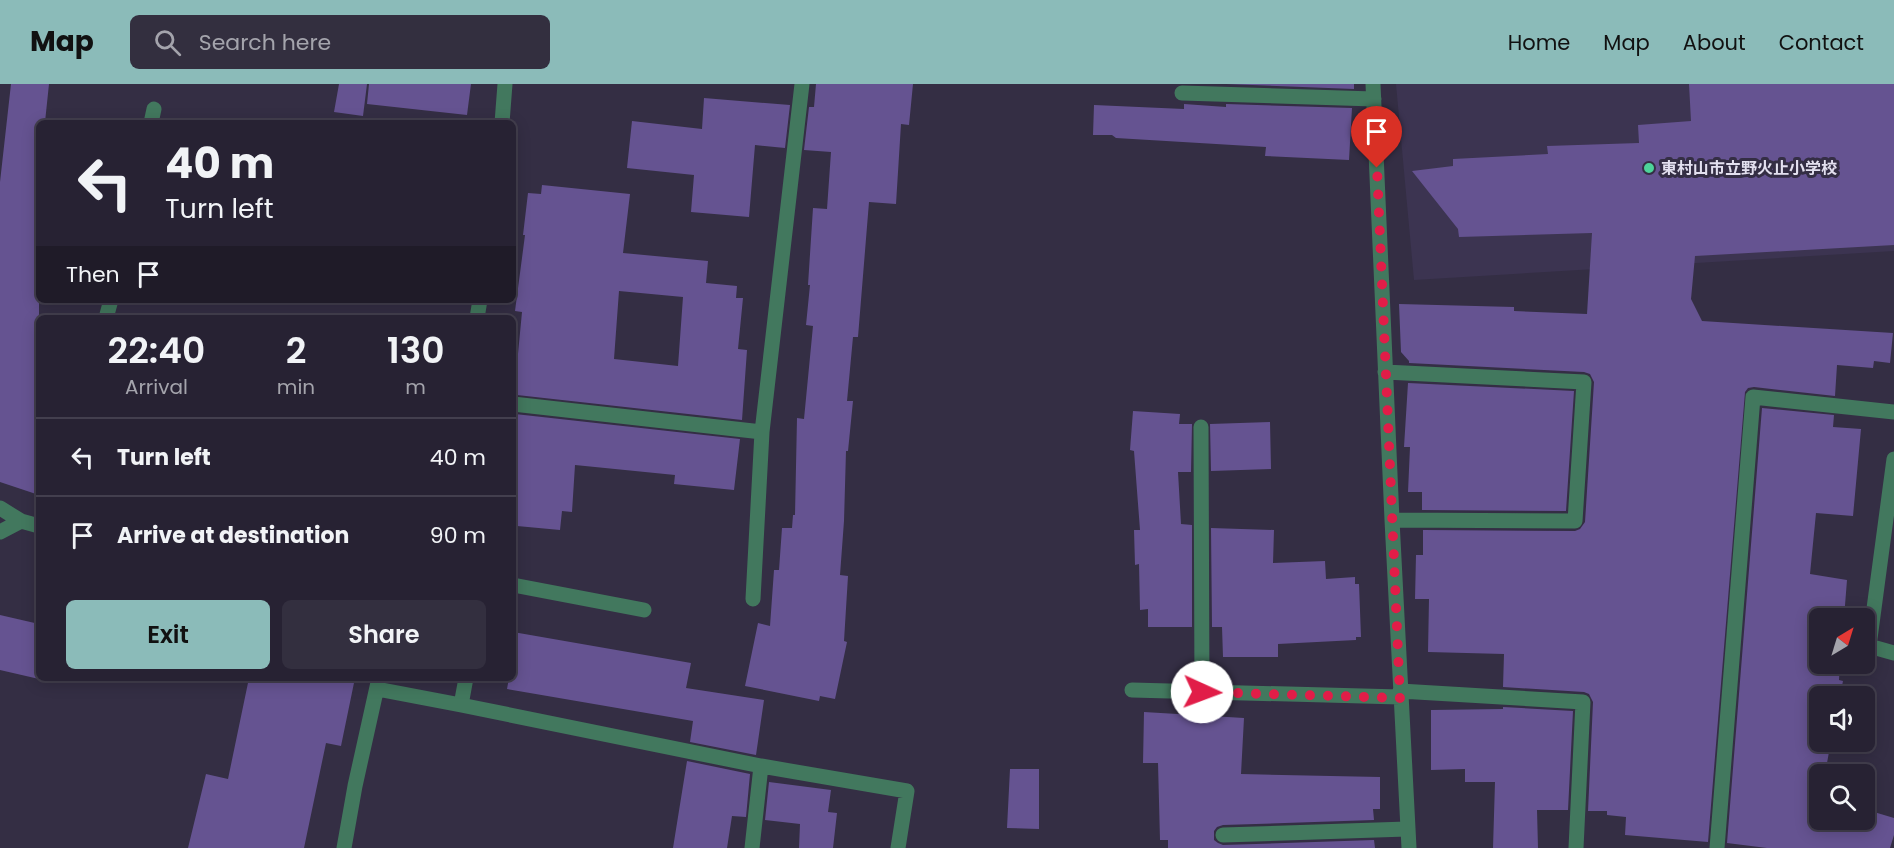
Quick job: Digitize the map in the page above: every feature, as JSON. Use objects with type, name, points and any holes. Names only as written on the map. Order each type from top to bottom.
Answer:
[{"type":"street","points":[[502,120],[505,84]]},
{"type":"street","points":[[753,599],[762,432],[802,84]]},
{"type":"street","points":[[1182,93],[1373,92],[1409,848]]},
{"type":"street","points":[[1385,372],[1584,382],[1575,521],[1392,520]]},
{"type":"street","points":[[1716,848],[1753,397],[1894,412]]},
{"type":"street","points":[[516,404],[762,432]]},
{"type":"street","points":[[1201,427],[1202,692]]},
{"type":"street","points":[[1894,459],[1869,646],[1894,652]]},
{"type":"street","points":[[0,508],[21,521],[36,525]]},
{"type":"street","points":[[0,532],[21,521]]},
{"type":"street","points":[[516,586],[644,610]]},
{"type":"street","points":[[461,705],[465,681]]},
{"type":"street","points":[[344,848],[355,786],[378,684],[461,705],[761,766],[907,791],[898,848]]},
{"type":"street","points":[[1132,690],[1400,694],[1583,702],[1576,848]]},
{"type":"street","points":[[752,848],[761,766]]},
{"type":"street","points":[[1223,836],[1407,829]]},
{"type":"shaded area","name":"東村山市立野火止小学校","points":[[1396,84],[1894,84],[1894,251],[1414,280]]},
{"type":"building","points":[[11,84],[49,84],[45,120],[36,120],[36,303],[39,303],[39,315],[36,315],[36,494],[0,482],[0,182]]},
{"type":"building","points":[[339,84],[367,84],[363,116],[334,112]]},
{"type":"building","points":[[369,84],[471,84],[467,115],[367,104]]},
{"type":"building","points":[[816,84],[913,84],[909,125],[901,124],[896,204],[869,202],[858,337],[853,337],[847,401],[853,401],[848,451],[846,451],[840,575],[848,576],[844,641],[847,642],[835,699],[820,696],[819,701],[745,686],[758,623],[770,626],[774,570],[779,570],[782,528],[792,528],[793,515],[795,515],[797,418],[804,419],[813,326],[806,325],[813,208],[827,209],[831,152],[804,150],[809,107],[814,107]]},
{"type":"building","points":[[1226,84],[1354,84],[1354,89]]},
{"type":"building","points":[[1689,84],[1894,84],[1894,245],[1695,256],[1691,299],[1702,321],[1893,333],[1890,363],[1874,361],[1873,368],[1837,365],[1835,396],[1754,387],[1748,388],[1745,392],[1708,842],[1625,835],[1626,817],[1607,815],[1607,811],[1588,811],[1593,702],[1589,694],[1503,687],[1504,654],[1428,652],[1429,599],[1415,599],[1416,555],[1423,555],[1423,530],[1575,531],[1580,529],[1585,522],[1594,382],[1590,374],[1584,372],[1409,363],[1401,352],[1399,304],[1514,307],[1514,311],[1587,314],[1592,233],[1459,237],[1458,229],[1412,171],[1453,166],[1453,159],[1548,154],[1547,146],[1639,143],[1638,125],[1691,121]]},
{"type":"building","points":[[704,98],[790,105],[785,148],[755,145],[749,217],[691,212],[694,175],[627,168],[632,121],[702,129]]},
{"type":"building","points":[[1184,104],[1226,107],[1226,104],[1352,108],[1349,160],[1265,156],[1266,147],[1093,135],[1094,105],[1184,109]]},
{"type":"building","points":[[542,185],[630,194],[623,253],[708,261],[706,283],[737,286],[736,298],[743,298],[738,349],[747,350],[742,420],[517,395],[516,375],[522,312],[515,311],[528,193],[541,194]],"holes":[[[619,291],[683,297],[678,366],[614,359]]]},
{"type":"building","points":[[1408,383],[1574,391],[1566,511],[1422,510],[1422,492],[1408,492],[1410,447],[1404,447]]},
{"type":"building","points":[[1762,408],[1834,415],[1833,427],[1861,429],[1853,516],[1816,513],[1810,574],[1847,580],[1845,608],[1809,608],[1809,674],[1839,674],[1839,680],[1843,681],[1842,686],[1809,686],[1809,752],[1829,752],[1827,764],[1809,764],[1809,830],[1875,830],[1875,812],[1894,818],[1894,835],[1890,848],[1767,848],[1727,843]]},
{"type":"building","points":[[1133,411],[1180,414],[1179,424],[1192,424],[1191,472],[1178,472],[1181,524],[1192,525],[1192,627],[1148,627],[1148,609],[1140,610],[1139,564],[1135,565],[1134,530],[1140,530],[1134,451],[1130,450]]},
{"type":"building","points":[[516,414],[740,439],[734,490],[674,484],[675,475],[575,465],[572,512],[562,511],[560,530],[517,526],[518,512],[516,512]]},
{"type":"building","points":[[1270,422],[1271,469],[1211,471],[1210,424]]},
{"type":"building","points":[[1211,528],[1274,530],[1273,563],[1325,561],[1326,579],[1355,577],[1355,584],[1359,584],[1361,637],[1356,637],[1356,640],[1278,644],[1278,657],[1223,657],[1222,627],[1212,627]]},
{"type":"building","points":[[0,615],[36,623],[36,678],[0,670]]},
{"type":"building","points":[[516,633],[691,663],[686,688],[764,700],[756,755],[690,742],[693,721],[507,689],[508,681],[516,681]]},
{"type":"building","points":[[248,681],[354,681],[341,746],[326,743],[304,848],[188,848],[206,774],[228,779]]},
{"type":"building","points":[[1503,707],[1573,711],[1568,810],[1537,810],[1538,848],[1493,848],[1495,782],[1465,782],[1465,769],[1431,770],[1431,710],[1503,709]]},
{"type":"building","points":[[1144,712],[1244,718],[1241,774],[1380,777],[1380,809],[1373,809],[1374,820],[1223,825],[1214,831],[1214,840],[1218,843],[1223,845],[1374,840],[1375,848],[1168,848],[1168,840],[1160,840],[1158,763],[1143,763]]},
{"type":"building","points":[[687,761],[750,774],[746,817],[732,816],[727,848],[673,848]]},
{"type":"building","points":[[1010,769],[1039,769],[1039,829],[1007,828]]},
{"type":"building","points":[[769,782],[831,790],[828,812],[837,813],[833,848],[799,848],[800,824],[765,820]]},
{"type":"place","name":"東村山市立野火止小学校","points":[[1649,168]]},
{"type":"route","points":[[1202,692],[1400,698],[1377,168]]}]
